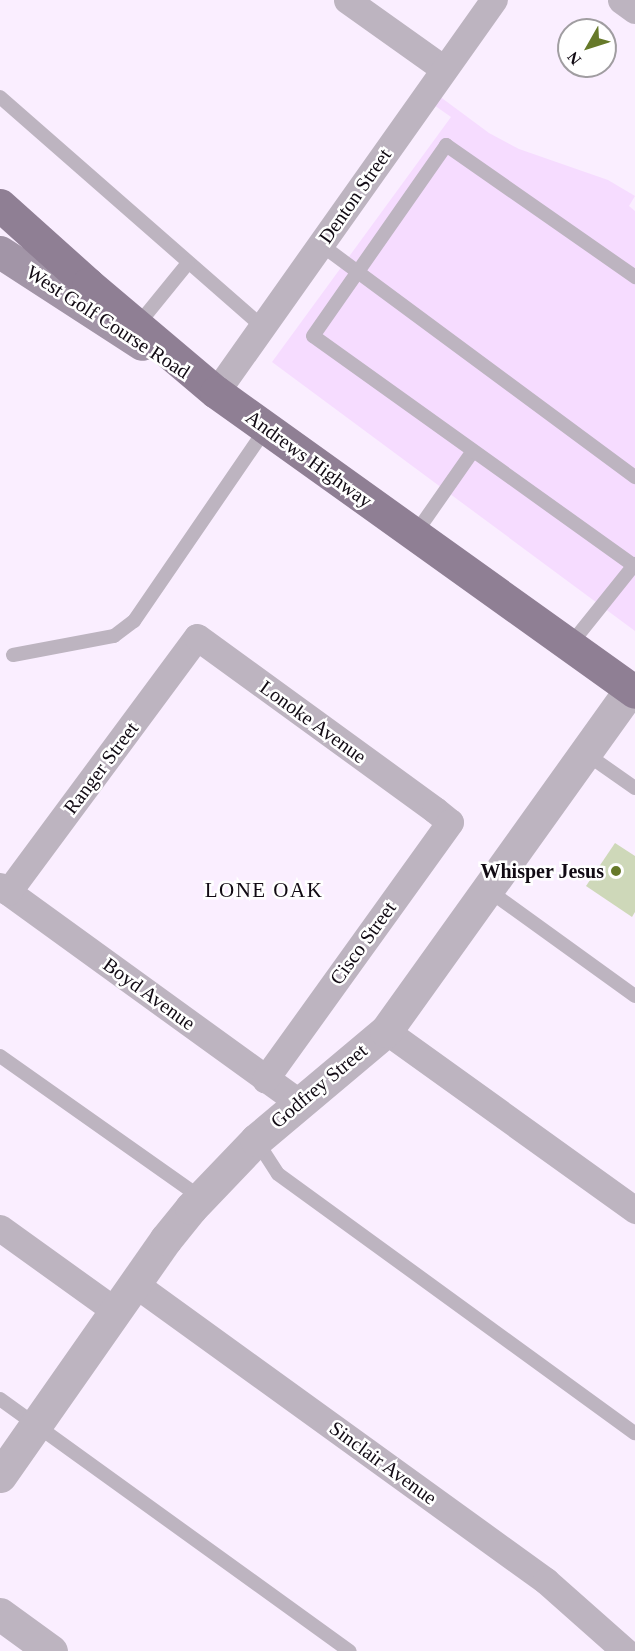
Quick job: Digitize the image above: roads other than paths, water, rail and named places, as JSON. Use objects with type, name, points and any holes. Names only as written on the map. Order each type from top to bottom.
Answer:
[{"type":"main road","name":"Andrews Highway","points":[[0,205],[133,331],[633,690]]},
{"type":"main road","name":"West Golf Course Road","points":[[0,252],[133,331]]},
{"type":"street","points":[[347,0],[444,69]]},
{"type":"street","name":"Denton Street","points":[[216,392],[494,0]]},
{"type":"street","points":[[621,0],[635,10]]},
{"type":"street","name":"Lonoke Avenue","points":[[194,644],[197,637],[435,810]]},
{"type":"street","name":"Ranger Street","points":[[4,889],[194,644]]},
{"type":"street","name":"Godfrey Street","points":[[0,1476],[166,1239],[201,1198],[256,1140],[298,1102],[386,1031],[585,753],[633,690]]},
{"type":"street","name":"Cisco Street","points":[[265,1079],[450,822],[435,810]]},
{"type":"street","name":"Boyd Avenue","points":[[4,889],[298,1102]]},
{"type":"street","points":[[386,1031],[635,1210]]},
{"type":"street","points":[[0,1228],[117,1312]]},
{"type":"street","name":"Sinclair Avenue","points":[[135,1284],[546,1581],[625,1651]]},
{"type":"street","points":[[0,1614],[51,1651]]},
{"type":"lane","points":[[2,102],[262,326]]},
{"type":"lane","points":[[570,645],[634,564],[313,336],[446,145],[635,277]]},
{"type":"lane","points":[[320,244],[635,477]]},
{"type":"lane","points":[[133,331],[188,263]]},
{"type":"lane","points":[[13,655],[114,636],[134,621],[266,428]]},
{"type":"lane","points":[[415,534],[473,451]]},
{"type":"lane","points":[[585,753],[635,788]]},
{"type":"lane","points":[[488,890],[635,996]]},
{"type":"lane","points":[[0,1056],[201,1198]]},
{"type":"lane","points":[[256,1140],[278,1174],[635,1433]]},
{"type":"lane","points":[[0,1398],[350,1651]]},
{"type":"place","name":"Whisper Jesus","points":[[616,871]]},
{"type":"district","name":"LONE OAK","points":[[264,890]]}]
